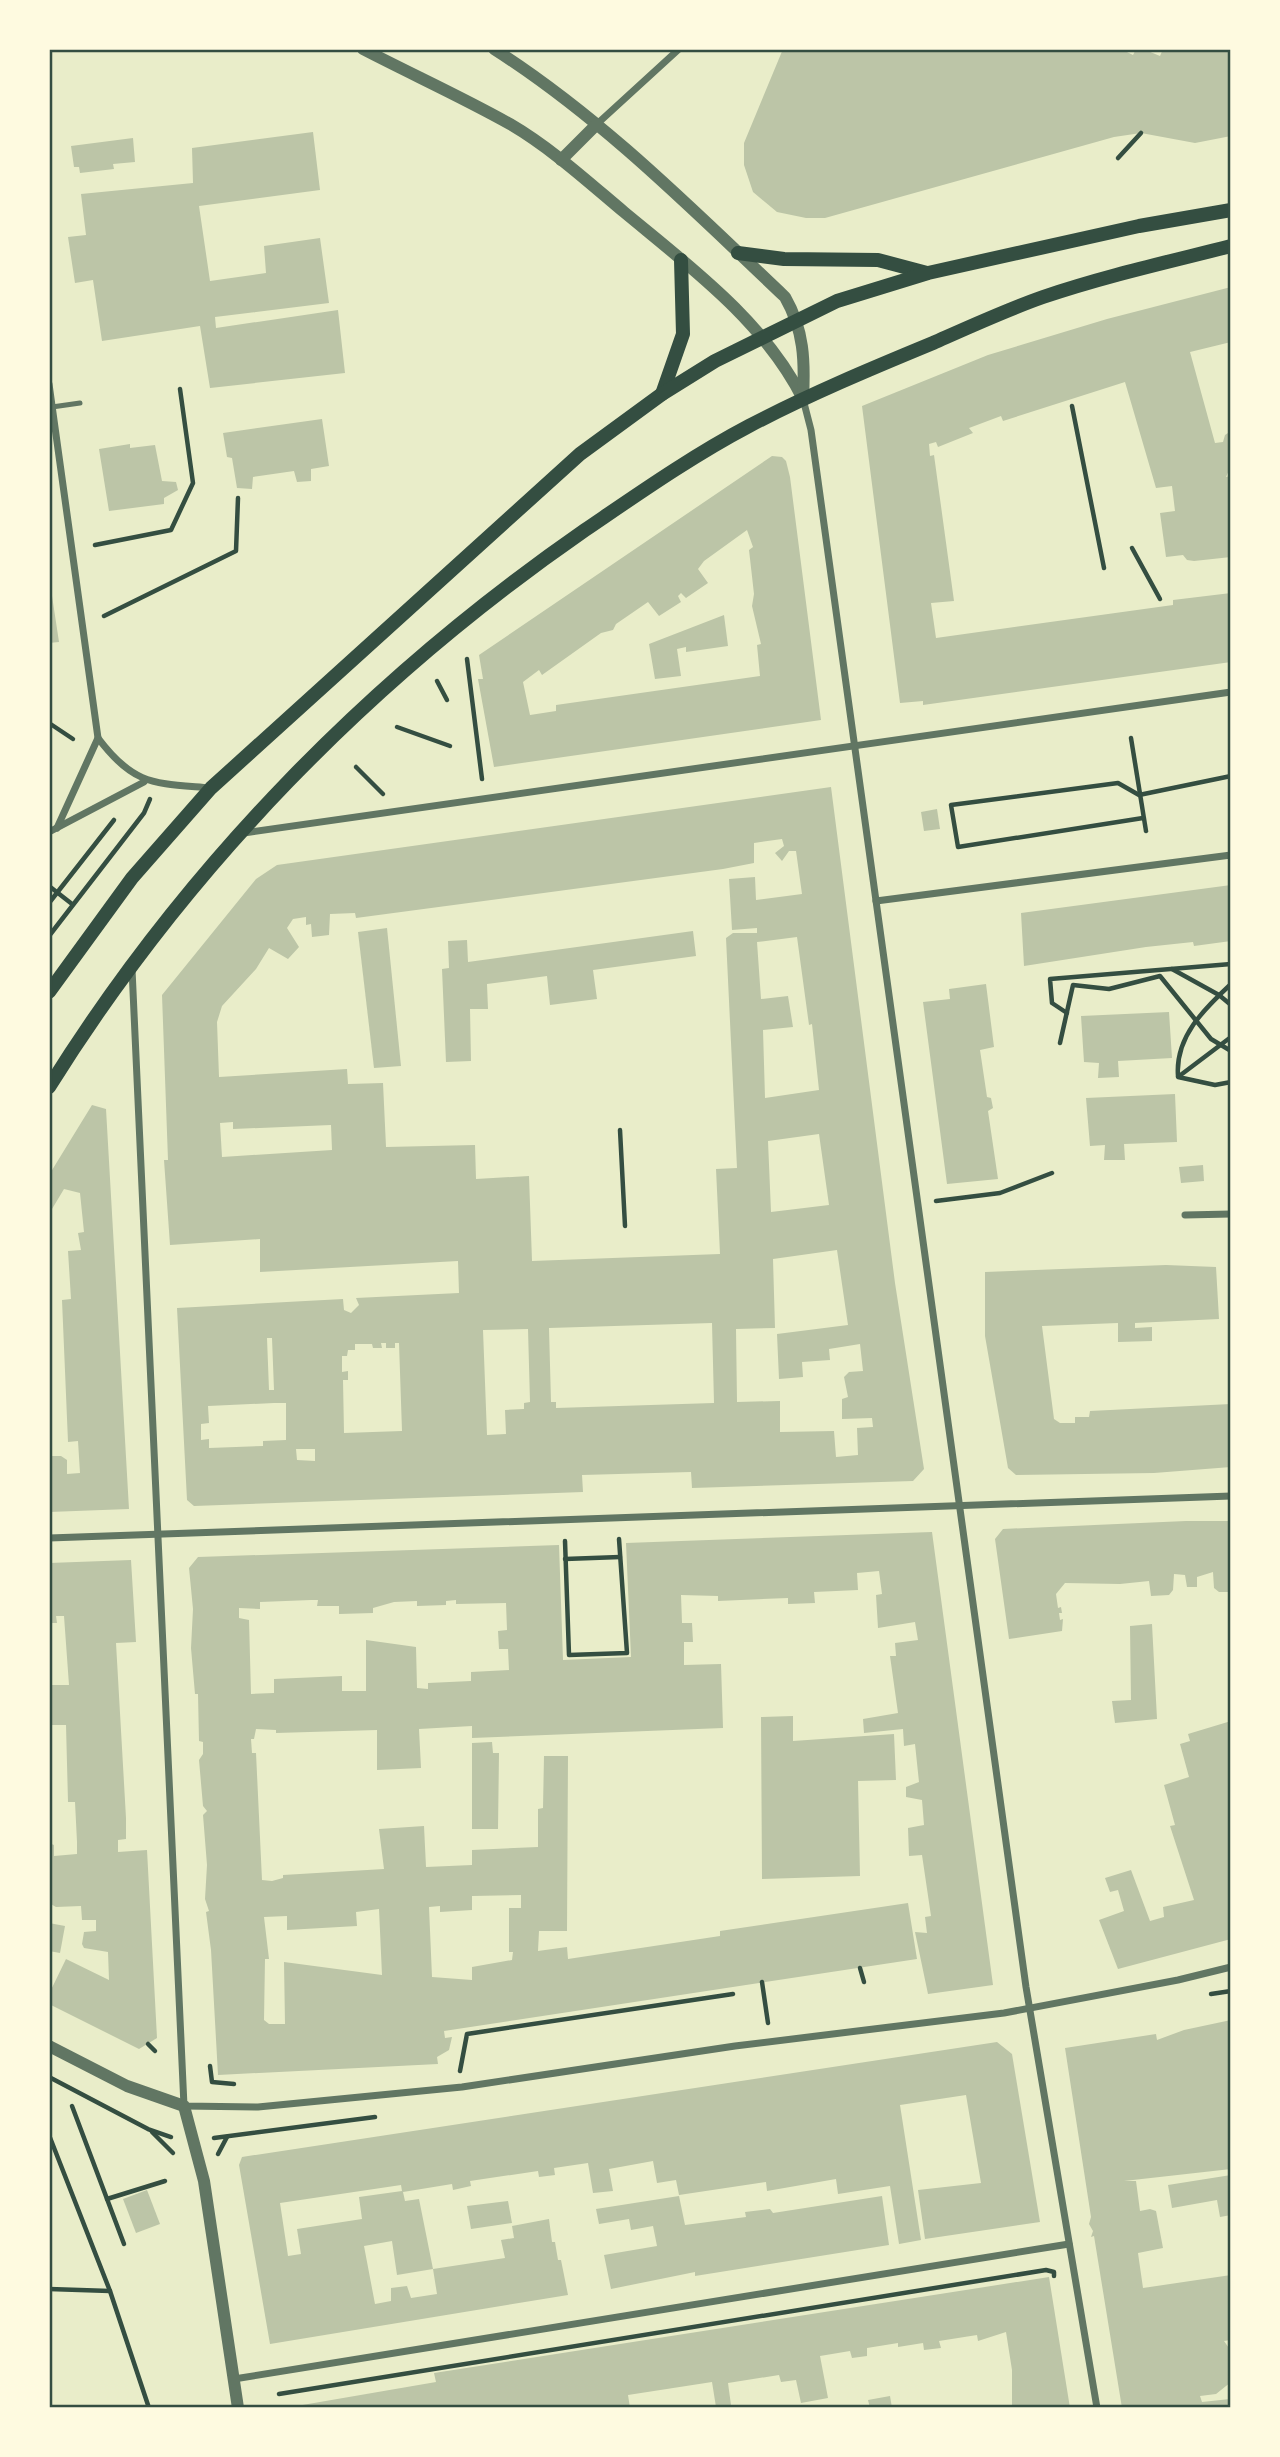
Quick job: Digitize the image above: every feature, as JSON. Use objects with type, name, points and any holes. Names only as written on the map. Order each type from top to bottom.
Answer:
[{"type":"main road","points":[[49,992],[95,926],[168,835],[211,788],[580,454],[662,394],[762,337],[837,302],[928,273],[1139,226],[1231,210]]},
{"type":"main road","points":[[49,1087],[133,961],[237,834],[297,771],[399,674],[530,568],[643,489],[744,428],[803,399],[1044,297],[1231,246]]},
{"type":"main road","points":[[738,253],[784,259],[878,260],[928,273]]},
{"type":"main road","points":[[662,394],[683,334],[681,260]]},
{"type":"street","points":[[363,49],[511,125],[561,160],[681,260],[762,337],[790,374],[803,399],[811,429],[1030,2007],[1097,2408]]},
{"type":"street","points":[[495,49],[538,77],[597,124],[785,297],[797,319],[803,345],[803,399]]},
{"type":"street","points":[[561,160],[679,49]]},
{"type":"street","points":[[49,384],[98,738],[114,759],[144,782],[211,788]]},
{"type":"street","points":[[237,834],[1231,692]]},
{"type":"street","points":[[53,830],[98,738]]},
{"type":"street","points":[[53,830],[144,782]]},
{"type":"street","points":[[876,901],[1231,855]]},
{"type":"street","points":[[133,961],[132,1018],[184,2106],[204,2181],[238,2408]]},
{"type":"street","points":[[1185,1215],[1231,1213]]},
{"type":"street","points":[[49,1538],[1231,1496]]},
{"type":"street","points":[[49,2046],[127,2085],[184,2106],[258,2107],[462,2087],[735,2046],[1004,2013],[1178,1980],[1231,1967]]},
{"type":"street","points":[[234,2379],[1069,2244]]},
{"type":"lane","points":[[52,407],[80,403]]},
{"type":"path","points":[[1118,158],[1141,133]]},
{"type":"path","points":[[95,545],[171,530],[193,482],[180,389]]},
{"type":"path","points":[[1072,406],[1104,568]]},
{"type":"path","points":[[104,616],[236,551],[238,498]]},
{"type":"path","points":[[1132,548],[1160,599]]},
{"type":"path","points":[[467,659],[482,779]]},
{"type":"path","points":[[438,681],[447,700]]},
{"type":"path","points":[[49,723],[73,739]]},
{"type":"path","points":[[397,727],[450,747]]},
{"type":"path","points":[[1131,738],[1146,831]]},
{"type":"path","points":[[356,767],[384,794]]},
{"type":"path","points":[[1143,818],[958,847],[951,805],[1118,783],[1139,795],[1231,776]]},
{"type":"path","points":[[49,903],[121,811]]},
{"type":"path","points":[[49,936],[144,813]]},
{"type":"path","points":[[49,886],[72,904]]},
{"type":"path","points":[[1067,1013],[1052,1003],[1050,979],[1231,964]]},
{"type":"path","points":[[1171,969],[1219,995],[1231,1005]]},
{"type":"path","points":[[1060,1043],[1073,985],[1109,989],[1160,976],[1211,1039],[1231,1051]]},
{"type":"path","points":[[1178,1077],[1177,1056],[1196,1020],[1205,1007],[1231,984]]},
{"type":"path","points":[[1178,1077],[1231,1037]]},
{"type":"path","points":[[1178,1077],[1215,1085],[1231,1082]]},
{"type":"path","points":[[620,1130],[625,1226]]},
{"type":"path","points":[[918,1204],[1000,1193],[1052,1173]]},
{"type":"path","points":[[565,1541],[569,1655],[627,1653],[619,1539]]},
{"type":"path","points":[[565,1559],[620,1557]]},
{"type":"path","points":[[860,1968],[864,1982]]},
{"type":"path","points":[[762,1982],[768,2023]]},
{"type":"path","points":[[460,2071],[467,2034],[733,1994]]},
{"type":"path","points":[[148,2044],[155,2051]]},
{"type":"path","points":[[210,2066],[212,2082],[234,2084]]},
{"type":"path","points":[[72,2106],[124,2244]]},
{"type":"path","points":[[49,2135],[110,2291],[149,2408]]},
{"type":"path","points":[[107,2199],[166,2181]]},
{"type":"path","points":[[279,2394],[1046,2270],[1054,2272],[1056,2285]]},
{"type":"path","points":[[49,2289],[110,2291]]},
{"type":"building","points":[[783,49],[1121,49],[1133,55],[1136,49],[1143,49],[1160,56],[1163,49],[1231,49],[1231,136],[1195,143],[1141,133],[1114,137],[825,218],[806,218],[777,212],[753,192],[744,165],[744,143]]},
{"type":"building","points":[[313,132],[320,190],[199,206],[210,281],[266,273],[264,246],[320,238],[329,303],[215,317],[216,328],[338,310],[345,373],[210,388],[200,326],[102,341],[93,280],[75,283],[68,237],[86,235],[81,194],[193,183],[192,148]]},
{"type":"building","points":[[133,138],[135,162],[113,164],[114,169],[80,173],[79,167],[74,167],[71,146]]},
{"type":"building","points":[[1231,287],[1231,342],[1190,352],[1215,443],[1223,442],[1225,435],[1231,431],[1230,468],[1226,477],[1231,476],[1231,557],[1194,561],[1187,560],[1183,555],[1166,557],[1160,513],[1175,511],[1172,486],[1156,488],[1125,382],[1003,421],[1001,416],[969,428],[973,433],[938,447],[936,442],[929,444],[930,456],[934,455],[954,601],[931,603],[936,638],[1173,605],[1173,600],[1231,593],[1231,662],[923,705],[923,701],[900,703],[862,406],[988,355],[1107,319]]},
{"type":"building","points":[[322,419],[329,466],[311,469],[311,481],[297,482],[294,471],[253,477],[252,489],[237,488],[232,458],[227,457],[223,433]]},
{"type":"building","points":[[130,444],[130,448],[155,445],[162,481],[176,482],[178,490],[164,498],[164,504],[109,511],[99,449]]},
{"type":"building","points":[[772,456],[782,457],[786,461],[821,720],[494,767],[478,679],[483,679],[479,655]],"holes":[[[747,530],[753,547],[749,550],[754,594],[752,606],[761,644],[757,645],[760,676],[556,705],[556,711],[530,715],[523,682],[539,670],[542,675],[601,633],[613,630],[616,624],[648,602],[659,616],[681,602],[678,596],[681,593],[686,598],[708,583],[698,569],[704,561]]]},
{"type":"building","points":[[49,576],[59,642],[49,643]]},
{"type":"building","points":[[724,615],[728,646],[686,652],[686,647],[677,649],[681,676],[655,679],[649,644]]},
{"type":"building","points":[[831,787],[895,1283],[924,1469],[913,1481],[692,1488],[691,1472],[582,1475],[583,1492],[194,1506],[187,1500],[177,1308],[343,1299],[344,1310],[351,1313],[359,1305],[356,1298],[459,1293],[458,1261],[260,1272],[260,1239],[170,1245],[164,1160],[168,1160],[162,995],[256,879],[277,865]],"holes":[[[782,839],[784,846],[775,853],[782,861],[789,851],[796,851],[802,894],[756,900],[755,877],[729,879],[732,930],[757,928],[757,933],[733,933],[726,938],[737,1168],[716,1169],[720,1254],[532,1261],[529,1176],[476,1179],[475,1145],[386,1147],[383,1083],[348,1084],[347,1069],[219,1077],[217,1022],[222,1006],[256,969],[269,948],[288,959],[299,947],[287,928],[293,919],[306,917],[306,925],[311,924],[312,937],[329,935],[330,914],[355,913],[356,918],[754,863],[754,843]],[[797,937],[809,1025],[812,1024],[819,1090],[765,1098],[763,1030],[793,1027],[788,996],[761,999],[757,942]],[[233,1122],[233,1129],[331,1125],[332,1150],[222,1157],[220,1123]],[[819,1134],[829,1205],[771,1212],[768,1141]],[[837,1250],[848,1325],[777,1334],[779,1379],[803,1377],[802,1362],[830,1360],[829,1349],[860,1344],[863,1371],[849,1372],[844,1377],[848,1397],[842,1399],[842,1419],[872,1418],[873,1427],[857,1428],[858,1455],[836,1457],[834,1431],[780,1432],[780,1401],[737,1402],[736,1329],[775,1328],[773,1259]],[[712,1323],[714,1403],[556,1408],[556,1402],[551,1402],[549,1328]],[[528,1329],[530,1402],[524,1403],[524,1409],[505,1410],[506,1434],[487,1435],[483,1330]],[[267,1338],[272,1338],[274,1390],[269,1390]],[[381,1343],[386,1343],[386,1348],[395,1348],[395,1343],[399,1343],[402,1431],[344,1433],[343,1380],[348,1380],[348,1371],[342,1372],[342,1356],[347,1356],[348,1350],[355,1350],[355,1344],[372,1344],[373,1348],[382,1348]],[[286,1403],[286,1440],[263,1441],[263,1446],[209,1448],[209,1439],[201,1440],[201,1424],[209,1423],[208,1406]],[[296,1449],[315,1449],[315,1461],[297,1460]]]},
{"type":"building","points":[[937,809],[940,829],[924,831],[921,812]]},
{"type":"building","points":[[1231,885],[1231,941],[1194,946],[1193,942],[1146,947],[1024,966],[1021,913]]},
{"type":"building","points":[[387,928],[401,1066],[374,1068],[358,932]]},
{"type":"building","points":[[693,931],[696,956],[593,970],[597,999],[550,1005],[547,976],[487,984],[488,1009],[470,1009],[471,1061],[446,1062],[442,969],[449,968],[448,941],[467,940],[468,962]]},
{"type":"building","points":[[986,984],[994,1047],[980,1050],[987,1097],[991,1098],[993,1108],[988,1111],[998,1179],[947,1184],[923,1002],[950,999],[949,989]]},
{"type":"building","points":[[1169,1012],[1172,1058],[1118,1061],[1119,1077],[1098,1078],[1099,1063],[1084,1062],[1081,1016]]},
{"type":"building","points":[[1175,1094],[1177,1142],[1124,1144],[1125,1160],[1104,1160],[1105,1145],[1090,1146],[1086,1098]]},
{"type":"building","points":[[92,1105],[106,1109],[129,1509],[49,1512],[49,1456],[61,1456],[67,1460],[67,1474],[80,1473],[78,1441],[68,1442],[62,1300],[71,1299],[68,1251],[81,1250],[78,1233],[84,1232],[80,1193],[64,1189],[49,1214],[49,1175]]},
{"type":"building","points":[[1203,1165],[1204,1181],[1181,1183],[1179,1167]]},
{"type":"building","points":[[1166,1265],[1216,1267],[1219,1319],[1135,1323],[1135,1328],[1152,1327],[1152,1341],[1118,1342],[1118,1323],[1042,1326],[1054,1419],[1060,1423],[1075,1423],[1075,1417],[1089,1417],[1090,1411],[1231,1404],[1231,1467],[1154,1473],[1016,1475],[1008,1468],[985,1336],[985,1272]]},
{"type":"building","points":[[1231,1521],[1231,1592],[1219,1592],[1214,1588],[1213,1572],[1197,1577],[1197,1587],[1187,1587],[1185,1575],[1174,1574],[1173,1590],[1169,1595],[1151,1596],[1149,1581],[1120,1584],[1065,1583],[1056,1594],[1058,1608],[1061,1607],[1062,1613],[1059,1613],[1060,1620],[1063,1619],[1062,1631],[1009,1639],[995,1539],[1003,1529]]},
{"type":"building","points":[[932,1532],[993,1985],[928,1994],[915,1932],[927,1933],[925,1917],[931,1916],[922,1855],[909,1856],[908,1828],[924,1825],[922,1800],[906,1797],[906,1787],[919,1782],[915,1744],[904,1746],[903,1729],[864,1733],[863,1719],[898,1713],[890,1656],[896,1656],[895,1643],[918,1640],[915,1622],[878,1628],[876,1595],[882,1594],[879,1571],[857,1573],[858,1590],[814,1592],[815,1603],[788,1604],[788,1598],[718,1601],[718,1596],[681,1595],[682,1623],[692,1623],[693,1642],[684,1642],[684,1665],[721,1664],[723,1728],[472,1738],[472,1726],[419,1729],[421,1768],[377,1770],[377,1730],[276,1733],[276,1730],[256,1729],[254,1739],[251,1739],[252,1753],[256,1753],[262,1880],[272,1881],[283,1878],[283,1875],[384,1869],[379,1829],[424,1826],[426,1867],[472,1865],[472,1850],[538,1847],[538,1809],[543,1808],[544,1756],[568,1756],[567,1931],[539,1931],[538,1951],[567,1947],[568,1959],[720,1936],[720,1931],[908,1903],[917,1959],[444,2031],[445,2038],[452,2037],[449,2050],[437,2057],[438,2064],[218,2075],[211,1950],[206,1912],[209,1911],[205,1899],[207,1865],[203,1815],[207,1811],[203,1806],[199,1760],[203,1754],[203,1742],[199,1741],[198,1694],[195,1694],[191,1648],[193,1609],[189,1568],[198,1557],[559,1545],[563,1660],[631,1657],[626,1543]],"holes":[[[318,1600],[317,1606],[339,1606],[339,1614],[373,1613],[373,1608],[394,1602],[417,1601],[417,1606],[446,1605],[446,1601],[456,1600],[456,1604],[506,1603],[507,1630],[498,1631],[499,1649],[508,1649],[509,1670],[471,1672],[471,1681],[428,1683],[428,1689],[417,1688],[416,1647],[366,1640],[366,1691],[342,1691],[342,1676],[274,1679],[274,1693],[251,1694],[249,1620],[239,1618],[239,1608],[260,1609],[260,1602]],[[521,1895],[521,1908],[509,1908],[509,1952],[513,1952],[512,1960],[472,1967],[472,1980],[432,1977],[429,1907],[440,1906],[440,1912],[472,1910],[472,1896]],[[379,1909],[382,1975],[284,1962],[285,2024],[269,2024],[264,2020],[265,1959],[269,1959],[264,1917],[287,1916],[287,1930],[357,1926],[356,1912]]]},
{"type":"building","points":[[131,1560],[136,1642],[116,1643],[126,1818],[126,1839],[118,1840],[118,1852],[147,1850],[157,2038],[139,2049],[49,2004],[49,1994],[66,1959],[109,1980],[108,1952],[84,1948],[82,1944],[84,1932],[96,1931],[96,1920],[82,1920],[81,1906],[56,1907],[49,1903],[49,1843],[54,1845],[54,1856],[77,1854],[77,1842],[75,1802],[68,1802],[66,1725],[49,1725],[49,1685],[69,1685],[64,1616],[56,1616],[57,1623],[49,1623],[49,1563]]},
{"type":"building","points":[[1152,1624],[1157,1719],[1115,1723],[1112,1701],[1131,1700],[1130,1626]]},
{"type":"building","points":[[793,1716],[793,1741],[894,1734],[896,1780],[858,1781],[860,1876],[762,1879],[761,1717]]},
{"type":"building","points":[[1231,1721],[1231,1939],[1118,1969],[1099,1920],[1124,1911],[1118,1890],[1110,1892],[1105,1878],[1131,1870],[1150,1921],[1164,1917],[1163,1907],[1194,1900],[1170,1826],[1175,1825],[1164,1785],[1189,1777],[1180,1744],[1190,1741],[1188,1734]]},
{"type":"building","points":[[492,1742],[493,1753],[499,1753],[498,1829],[472,1829],[472,1743]]},
{"type":"building","points":[[49,1923],[65,1926],[60,1953],[49,1951]]},
{"type":"building","points":[[1231,2020],[1231,2169],[1124,2181],[1136,2181],[1140,2211],[1156,2211],[1163,2248],[1138,2253],[1143,2288],[1231,2275],[1231,2340],[1224,2341],[1231,2351],[1231,2382],[1216,2394],[1200,2396],[1202,2402],[1230,2399],[1231,2408],[1122,2408],[1094,2236],[1091,2237],[1093,2231],[1089,2224],[1091,2217],[1065,2048],[1156,2034],[1157,2040],[1184,2030]]},
{"type":"building","points":[[997,2042],[1012,2054],[1040,2222],[925,2239],[918,2190],[981,2183],[966,2095],[900,2105],[921,2240],[899,2244],[890,2186],[838,2194],[836,2179],[767,2191],[766,2182],[679,2195],[676,2180],[657,2183],[653,2161],[609,2169],[613,2191],[593,2193],[588,2163],[554,2168],[555,2175],[539,2177],[538,2171],[470,2181],[471,2186],[453,2190],[452,2184],[403,2192],[405,2201],[419,2199],[433,2269],[505,2258],[501,2240],[514,2238],[512,2226],[549,2219],[552,2242],[555,2242],[558,2260],[561,2260],[568,2295],[270,2344],[239,2165],[242,2157]],"holes":[[[401,2185],[402,2191],[359,2197],[362,2219],[297,2229],[301,2254],[288,2256],[280,2203]],[[392,2241],[397,2275],[433,2269],[437,2294],[411,2298],[407,2286],[391,2288],[391,2301],[375,2304],[364,2246]]]},
{"type":"building","points":[[1231,2175],[1231,2215],[1220,2217],[1217,2200],[1172,2208],[1168,2185]]},
{"type":"building","points":[[147,2190],[160,2224],[136,2233],[123,2199]]},
{"type":"building","points":[[679,2196],[685,2225],[746,2217],[745,2212],[770,2209],[773,2213],[882,2196],[889,2245],[695,2276],[695,2272],[611,2289],[604,2255],[657,2246],[653,2226],[631,2230],[629,2219],[599,2224],[596,2209]]},
{"type":"building","points":[[508,2201],[512,2223],[471,2229],[467,2206]]},
{"type":"building","points":[[1049,2277],[1070,2408],[1012,2408],[1012,2370],[1006,2332],[978,2341],[977,2335],[939,2341],[941,2348],[924,2350],[923,2343],[898,2347],[898,2343],[867,2348],[867,2356],[852,2358],[850,2351],[820,2356],[828,2398],[801,2403],[796,2380],[781,2382],[779,2375],[728,2383],[731,2405],[716,2407],[712,2382],[628,2395],[630,2408],[285,2408],[436,2382],[434,2373]]},
{"type":"building","points":[[890,2396],[892,2408],[870,2408],[868,2400]]}]
